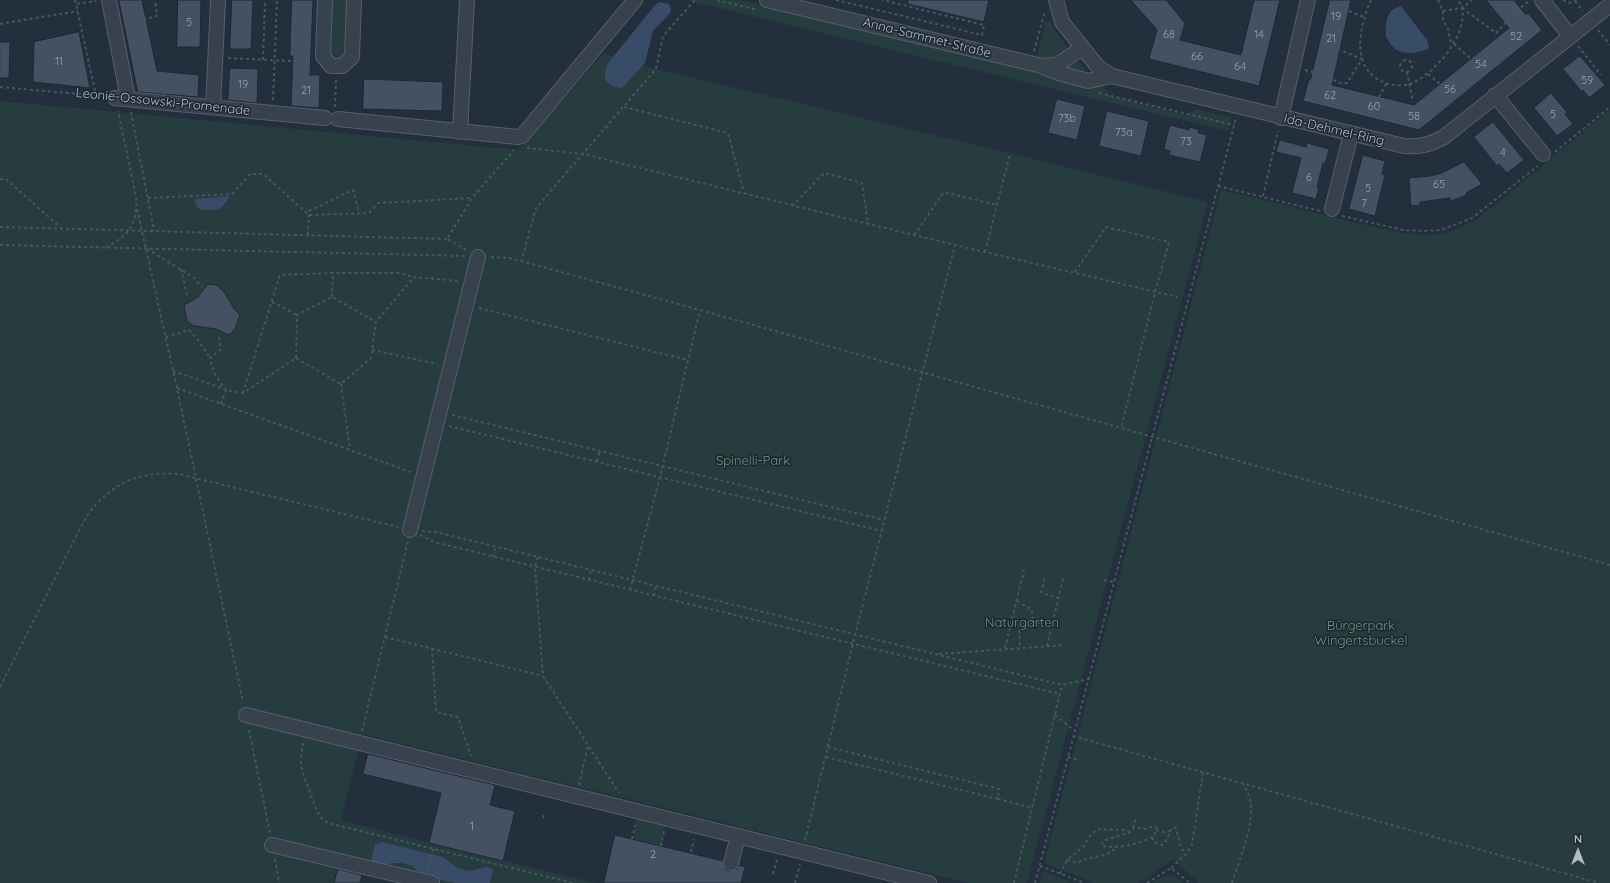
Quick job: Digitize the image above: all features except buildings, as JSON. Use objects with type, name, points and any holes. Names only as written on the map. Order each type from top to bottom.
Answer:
[{"type":"street","points":[[109,0],[115,26],[122,98]]},
{"type":"street","points":[[213,107],[218,0]]},
{"type":"street","points":[[325,0],[323,56],[331,63],[342,66],[352,57],[354,0]]},
{"type":"street","points":[[460,132],[467,0]]},
{"type":"street","name":"Leonie-Ossowski-Promenade","points":[[122,98],[272,113],[333,116],[460,132],[518,137],[522,136],[635,0]]},
{"type":"street","points":[[1281,118],[1308,0]]},
{"type":"street","points":[[1542,0],[1570,36]]},
{"type":"street","name":"Ida-Dehmel-Ring","points":[[1050,4],[1062,22],[1098,67],[1112,76],[1281,118],[1404,146],[1425,146],[1444,137],[1590,20],[1608,3]]},
{"type":"street","name":"Anna-Sammet-Straße","points":[[767,4],[1036,65],[1057,65],[1082,48]]},
{"type":"street","points":[[1036,65],[1088,81],[1112,76]]},
{"type":"street","points":[[1495,95],[1546,157]]},
{"type":"street","points":[[1331,212],[1351,134]]},
{"type":"street","points":[[410,530],[478,257]]},
{"type":"street","points":[[246,715],[929,883]]},
{"type":"street","points":[[731,863],[738,836]]},
{"type":"street","points":[[272,845],[428,882]]},
{"type":"path","points":[[75,0],[96,95]]},
{"type":"path","points":[[76,4],[101,0]]},
{"type":"path","points":[[115,26],[157,16],[155,0]]},
{"type":"path","points":[[263,60],[266,0]]},
{"type":"path","points":[[272,113],[277,0]]},
{"type":"path","points":[[521,262],[536,208],[656,69],[663,36],[695,0]]},
{"type":"path","points":[[836,0],[982,35],[984,25],[882,0]]},
{"type":"path","points":[[1371,0],[1364,17],[1360,39],[1362,59],[1367,72],[1386,84],[1410,84],[1428,74],[1442,60],[1453,44],[1461,26],[1462,8]]},
{"type":"path","points":[[1438,0],[1443,11],[1443,20],[1448,29],[1450,40],[1471,59]]},
{"type":"path","points":[[1458,0],[1462,8],[1496,33],[1520,8],[1530,0]]},
{"type":"path","points":[[1443,11],[1462,8],[1472,0]]},
{"type":"path","points":[[1563,0],[1570,3],[1576,0]]},
{"type":"path","points":[[1036,65],[1050,4]]},
{"type":"path","points":[[0,24],[78,11]]},
{"type":"path","points":[[1348,11],[1364,17]]},
{"type":"path","points":[[1590,20],[1610,45]]},
{"type":"path","points":[[1570,36],[1601,75]]},
{"type":"path","points":[[1340,50],[1362,59]]},
{"type":"path","points":[[216,58],[331,63],[333,116]]},
{"type":"path","points":[[1292,67],[1320,74],[1340,83],[1347,83],[1362,59]]},
{"type":"path","points":[[1408,59],[1412,62],[1413,66],[1411,70],[1407,72],[1400,68],[1400,63],[1403,60],[1408,59]]},
{"type":"path","points":[[1407,72],[1413,102]]},
{"type":"path","points":[[1428,74],[1440,84]]},
{"type":"path","points":[[1379,97],[1386,84]]},
{"type":"path","name":"Leonie-Ossowski-Promenade","points":[[0,87],[122,98]]},
{"type":"path","points":[[122,98],[148,198],[154,231]]},
{"type":"path","points":[[105,247],[119,240],[129,230],[134,221],[136,209],[136,196],[122,98]]},
{"type":"path","points":[[624,107],[728,132],[744,193]]},
{"type":"path","points":[[1035,883],[1238,107]]},
{"type":"path","points":[[1218,186],[1403,230],[1441,230],[1472,218],[1610,107]]},
{"type":"path","points":[[1262,197],[1281,118]]},
{"type":"path","points":[[447,239],[472,198],[516,147]]},
{"type":"path","points":[[533,149],[583,154],[954,246],[1075,272],[1178,297]]},
{"type":"path","points":[[985,252],[1010,154]]},
{"type":"path","points":[[792,206],[824,173],[862,182],[868,224]]},
{"type":"path","points":[[148,198],[232,194],[250,174],[263,174],[308,216],[369,213],[378,203],[472,198]]},
{"type":"path","points":[[0,179],[6,179],[61,228]]},
{"type":"path","points":[[308,235],[309,211],[353,190],[360,213]]},
{"type":"path","points":[[914,235],[944,192],[997,205]]},
{"type":"path","points":[[136,209],[177,388],[246,715],[279,883]]},
{"type":"path","points":[[0,227],[447,239],[478,257]]},
{"type":"path","points":[[1075,272],[1106,227],[1169,242],[1121,428]]},
{"type":"path","points":[[0,245],[510,258],[1610,565]]},
{"type":"path","points":[[795,883],[855,635],[954,246]]},
{"type":"path","points":[[146,248],[193,277],[202,287]]},
{"type":"path","points":[[181,269],[187,295]]},
{"type":"path","points":[[332,297],[333,273]]},
{"type":"path","points":[[243,393],[280,275],[399,273],[414,277],[471,283]]},
{"type":"path","points":[[341,384],[371,358],[376,322],[414,277]]},
{"type":"path","points":[[332,297],[376,322]]},
{"type":"path","points":[[297,315],[332,297]]},
{"type":"path","points":[[272,302],[297,315]]},
{"type":"path","points":[[466,305],[688,360]]},
{"type":"path","points":[[630,590],[663,465],[700,310]]},
{"type":"path","points":[[296,358],[297,315]]},
{"type":"path","points":[[166,338],[189,330],[210,358],[212,371],[226,390]]},
{"type":"path","points":[[210,358],[221,349],[219,337]]},
{"type":"path","points":[[372,350],[451,367]]},
{"type":"path","points":[[173,371],[226,390],[243,393],[296,358]]},
{"type":"path","points":[[296,358],[341,384]]},
{"type":"path","points":[[341,384],[350,449]]},
{"type":"path","points":[[177,388],[424,476]]},
{"type":"path","points":[[221,404],[226,390]]},
{"type":"path","points":[[438,417],[600,450],[884,520]]},
{"type":"path","points":[[438,417],[660,477],[882,531]]},
{"type":"path","points":[[598,461],[600,450]]},
{"type":"path","points":[[0,687],[79,530],[96,504],[117,486],[135,478],[145,475],[170,473],[410,530],[436,532],[496,546],[1062,685],[1088,679]]},
{"type":"path","points":[[410,530],[434,542],[493,557],[1060,694]]},
{"type":"path","points":[[359,743],[410,530]]},
{"type":"path","points":[[493,557],[496,546]]},
{"type":"path","points":[[538,557],[535,567],[543,676],[622,796],[626,808]]},
{"type":"path","points":[[589,581],[591,569]]},
{"type":"path","points":[[1005,648],[1024,570]]},
{"type":"path","points":[[1041,593],[1045,576]]},
{"type":"path","points":[[1047,646],[1063,579]]},
{"type":"path","points":[[1104,580],[1114,582]]},
{"type":"path","points":[[654,596],[656,586]]},
{"type":"path","points":[[1045,594],[1058,598]]},
{"type":"path","points":[[1017,601],[1032,610],[1035,623]]},
{"type":"path","points":[[1011,624],[1052,623]]},
{"type":"path","points":[[1019,624],[1020,647]]},
{"type":"path","points":[[384,637],[543,676]]},
{"type":"path","points":[[935,654],[1065,645]]},
{"type":"path","points":[[432,648],[436,712],[458,717],[476,771]]},
{"type":"path","points":[[1014,883],[1062,685]]},
{"type":"path","points":[[1055,715],[1075,731]]},
{"type":"path","points":[[306,730],[301,751],[302,770],[320,817],[328,823],[573,883]]},
{"type":"path","points":[[1073,736],[1599,883]]},
{"type":"path","points":[[576,796],[588,745]]},
{"type":"path","points":[[828,748],[999,789],[998,799]]},
{"type":"path","points":[[826,757],[1032,808]]},
{"type":"path","points":[[1068,758],[1078,760]]},
{"type":"path","points":[[407,778],[410,770]]},
{"type":"path","points":[[1147,883],[1171,868],[1186,854],[1192,845],[1203,772]]},
{"type":"path","points":[[1232,883],[1249,827],[1252,808],[1248,792],[1243,783]]},
{"type":"path","points":[[482,797],[484,788]]},
{"type":"path","points":[[543,818],[544,812]]},
{"type":"path","points":[[1137,819],[1133,824],[1134,827],[1131,832],[1101,843],[1102,846],[1128,846],[1152,837],[1156,830]]},
{"type":"path","points":[[1134,827],[1145,829],[1154,826],[1156,827],[1156,830],[1164,832],[1170,831],[1173,827],[1176,828],[1181,847],[1186,854]]},
{"type":"path","points":[[1060,874],[1067,860],[1084,846],[1088,838],[1098,829],[1125,830],[1131,832]]},
{"type":"path","points":[[1152,837],[1154,842],[1162,845],[1169,838],[1170,831]]},
{"type":"path","points":[[1067,860],[1077,863],[1084,859],[1102,856],[1112,851],[1117,846]]},
{"type":"path","points":[[428,882],[433,849]]},
{"type":"path","points":[[1040,866],[1085,883]]},
{"type":"path","points":[[1171,868],[1190,883]]},
{"type":"green space","points":[[330,0],[349,0],[346,54],[336,58],[328,50]]},
{"type":"green space","points":[[686,0],[741,0],[1034,71],[1045,21],[1050,22],[1075,57],[1111,96],[1186,115],[1197,109],[1232,118],[1228,131]]},
{"type":"green space","name":"Spinelli-Park","points":[[603,54],[660,70],[1208,202],[1027,883],[969,883],[362,734],[341,821],[595,883],[399,883],[338,868],[334,883],[0,883],[0,101],[518,150]]},
{"type":"green space","name":"Bürgerpark Wingertsbuckel","points":[[1610,110],[1610,883],[1199,883],[1173,859],[1146,879],[1137,883],[1094,883],[1044,863],[1221,190],[1403,233],[1423,235],[1443,234],[1475,221]]},
{"type":"green space","points":[[637,818],[666,825],[661,846],[632,839]]},
{"type":"green space","points":[[1043,871],[1074,883],[1040,883]]},
{"type":"green space","points":[[1167,875],[1177,878],[1183,883],[1152,883]]},
{"type":"water","points":[[660,2],[669,4],[671,9],[670,13],[653,31],[645,63],[622,88],[612,86],[606,81],[605,77],[608,63],[656,4]]},
{"type":"water","points":[[1401,6],[1427,40],[1429,48],[1412,53],[1398,51],[1386,37],[1389,14]]},
{"type":"water","points":[[231,196],[220,209],[200,209],[194,199]]},
{"type":"water","points":[[383,842],[443,857],[457,868],[469,871],[486,867],[493,869],[490,883],[455,883],[421,875],[413,866],[402,863],[385,865],[371,862],[375,844]]},
{"type":"park label","name":"Naturgarten","points":[[1022,623]]}]
